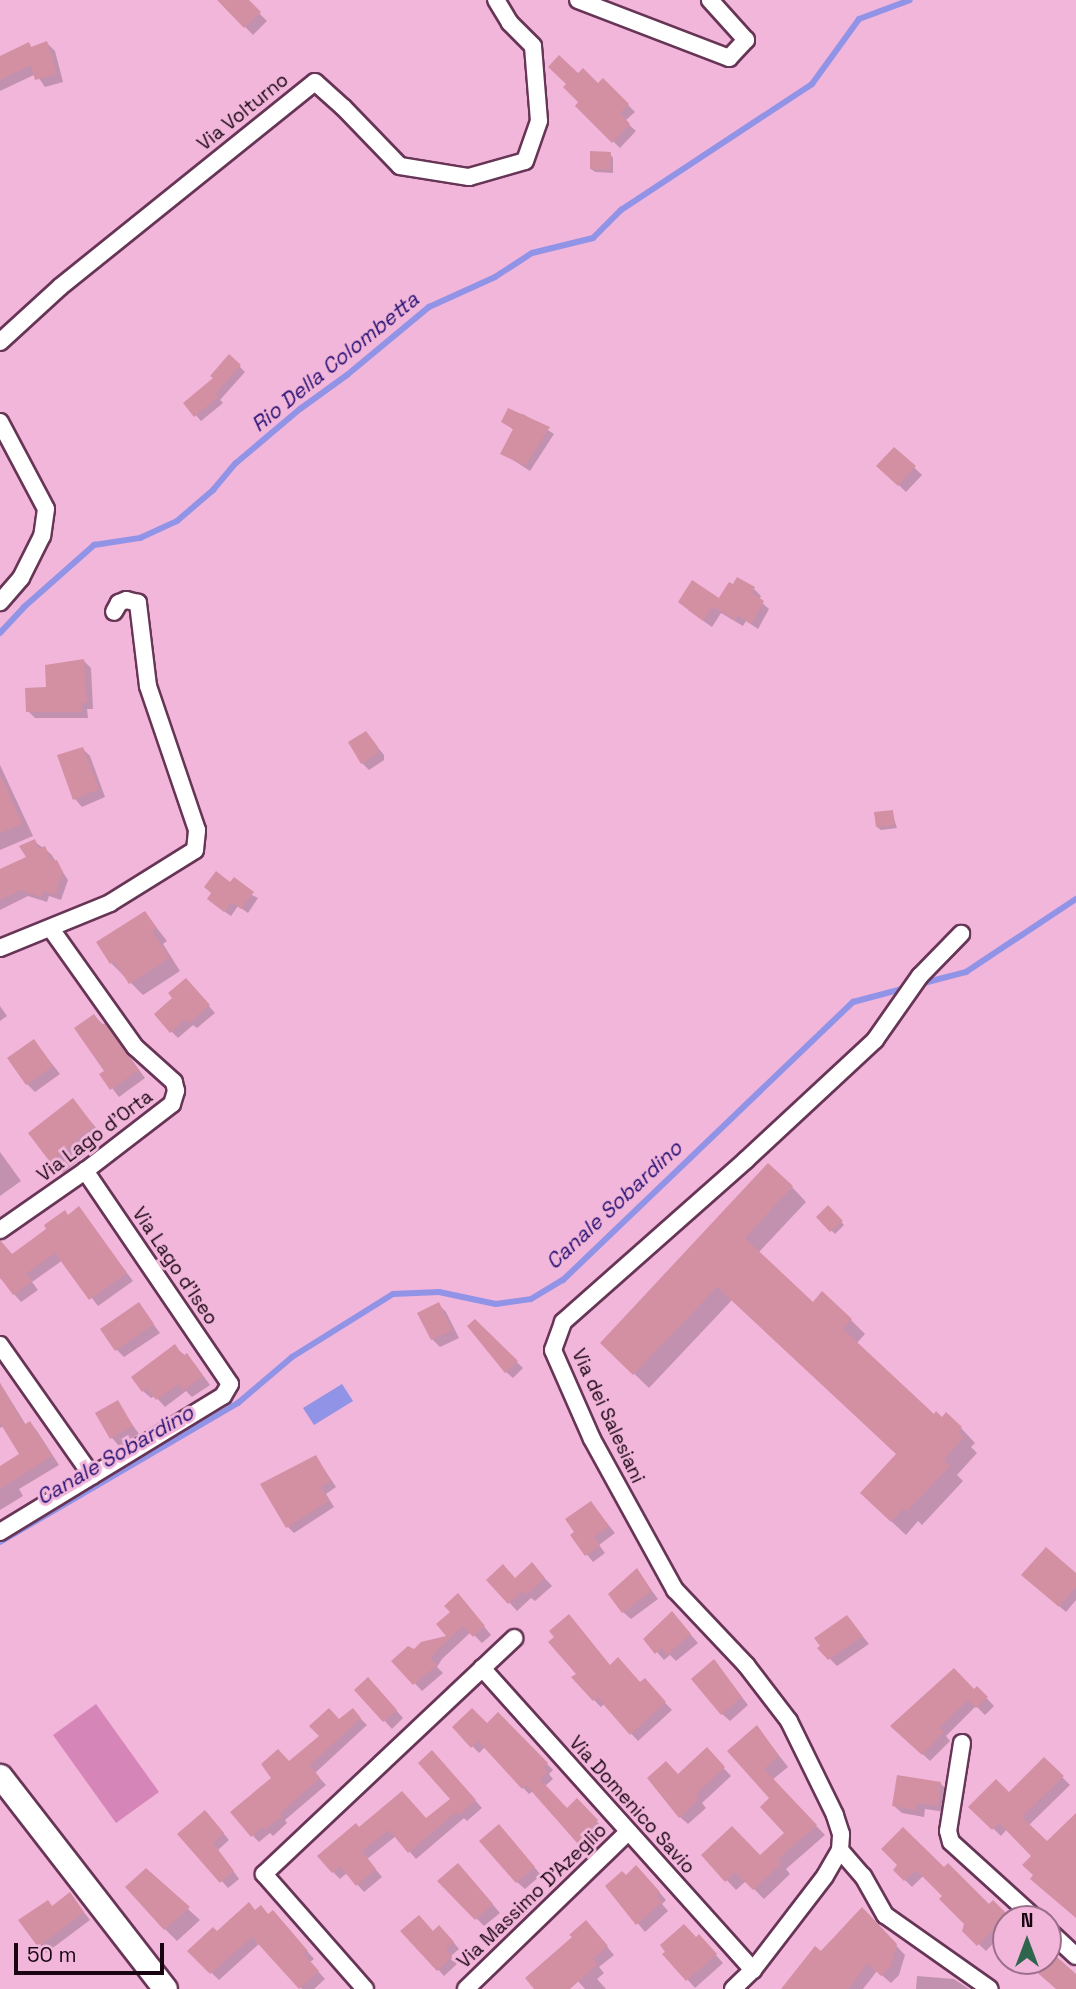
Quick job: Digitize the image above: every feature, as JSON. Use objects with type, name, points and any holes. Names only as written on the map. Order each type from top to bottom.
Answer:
[{"type":"main road","points":[[1,1779],[164,1989]]},
{"type":"street","name":"Via Volturno","points":[[0,342],[60,287],[314,82],[343,107],[400,166],[469,177],[526,162],[539,121],[533,46],[510,23],[496,0]]},
{"type":"street","points":[[578,0],[729,58],[746,40],[710,0]]},
{"type":"street","points":[[0,422],[46,509],[42,536],[20,578],[0,602]]},
{"type":"street","points":[[0,948],[51,929],[110,902],[195,850],[197,830],[148,686],[138,603],[126,600],[119,603],[114,612]]},
{"type":"street","name":"Via Lago d'Orta","points":[[0,1230],[85,1171],[172,1104],[176,1091],[174,1082],[135,1046],[51,929]]},
{"type":"street","name":"Via dei Salesiani","points":[[840,1850],[841,1833],[835,1815],[789,1721],[747,1665],[675,1590],[592,1439],[553,1350],[563,1322],[746,1160],[874,1040],[920,976],[961,934]]},
{"type":"street","name":"Via Lago d'Iseo","points":[[85,1171],[230,1384],[223,1396],[92,1476]]},
{"type":"street","points":[[0,1345],[92,1476],[0,1532]]},
{"type":"street","points":[[365,1989],[264,1874],[514,1638]]},
{"type":"street","name":"Via Domenico Savio","points":[[482,1668],[627,1833],[753,1970]]},
{"type":"street","points":[[962,1743],[948,1831],[951,1842],[1021,1905]]},
{"type":"street","name":"Via Massimo D'Azeglio","points":[[466,1989],[627,1833]]},
{"type":"street","points":[[733,1989],[753,1970],[825,1876],[840,1850],[863,1876],[885,1915],[990,1989]]},
{"type":"street","points":[[1062,1942],[1076,1955]]},
{"type":"shaded area","points":[[96,1704],[159,1792],[116,1823],[53,1735]]},
{"type":"water","points":[[342,1384],[353,1401],[314,1425],[303,1408]]},
{"type":"building","points":[[217,0],[249,0],[261,12],[244,28]]},
{"type":"building","points":[[47,41],[57,74],[35,80],[31,65],[0,80],[0,56],[29,42],[31,47]]},
{"type":"building","points":[[559,55],[578,73],[583,68],[598,83],[603,78],[629,104],[620,113],[630,124],[612,143],[575,106],[578,102],[563,87],[566,84],[548,67]]},
{"type":"building","points":[[590,151],[611,152],[610,170],[590,169]]},
{"type":"building","points":[[229,354],[241,365],[216,393],[218,397],[194,417],[183,403],[213,378],[210,376]]},
{"type":"building","points":[[508,408],[550,427],[525,466],[500,454],[513,429],[501,422]]},
{"type":"building","points":[[894,447],[916,466],[898,486],[876,466]]},
{"type":"building","points":[[737,577],[755,587],[752,593],[764,601],[751,624],[738,615],[735,620],[713,607],[729,582],[733,584]]},
{"type":"building","points":[[692,580],[719,598],[703,621],[678,602]]},
{"type":"building","points":[[84,659],[87,703],[81,703],[82,712],[26,712],[25,688],[46,687],[45,665]]},
{"type":"building","points":[[366,731],[378,747],[378,753],[361,764],[348,742]]},
{"type":"building","points":[[83,747],[99,789],[73,800],[57,755]]},
{"type":"building","points":[[0,774],[22,824],[0,833]]},
{"type":"building","points":[[893,810],[895,825],[876,827],[874,812]]},
{"type":"building","points":[[35,839],[39,849],[45,846],[52,861],[57,860],[63,872],[55,895],[43,891],[41,897],[21,890],[0,900],[0,869],[26,857],[19,846]]},
{"type":"building","points":[[216,871],[230,882],[234,877],[254,892],[241,909],[232,902],[224,912],[207,899],[211,893],[204,887]]},
{"type":"building","points":[[145,911],[157,928],[152,931],[170,958],[129,984],[114,961],[110,964],[96,942]]},
{"type":"building","points":[[186,978],[210,1005],[189,1023],[186,1019],[170,1033],[154,1014],[172,998],[168,993]]},
{"type":"building","points":[[94,1014],[102,1025],[105,1023],[139,1070],[110,1090],[99,1074],[104,1071],[74,1028]]},
{"type":"building","points":[[34,1039],[53,1066],[26,1085],[7,1058]]},
{"type":"building","points":[[73,1098],[94,1126],[50,1162],[28,1133]]},
{"type":"building","points":[[768,1163],[793,1186],[745,1238],[813,1302],[822,1291],[852,1319],[843,1329],[934,1414],[936,1411],[942,1417],[946,1412],[962,1427],[958,1431],[964,1437],[944,1459],[950,1466],[906,1512],[903,1508],[891,1522],[860,1493],[896,1454],[717,1287],[633,1375],[600,1343]]},
{"type":"building","points":[[828,1205],[843,1221],[830,1232],[816,1217]]},
{"type":"building","points":[[79,1206],[127,1273],[89,1300],[55,1253],[26,1274],[32,1282],[13,1295],[0,1277],[0,1240],[12,1254],[46,1229],[44,1225],[65,1210],[68,1215]]},
{"type":"building","points":[[139,1302],[154,1324],[115,1351],[100,1329]]},
{"type":"building","points":[[439,1302],[452,1330],[431,1340],[417,1313]]},
{"type":"building","points":[[475,1319],[518,1361],[505,1373],[467,1326]]},
{"type":"building","points":[[175,1344],[183,1356],[187,1353],[203,1376],[183,1391],[179,1384],[156,1400],[147,1388],[142,1392],[131,1377]]},
{"type":"building","points":[[0,1383],[24,1425],[30,1421],[52,1456],[0,1489],[0,1466],[19,1454],[0,1423]]},
{"type":"building","points":[[118,1400],[133,1426],[110,1439],[95,1413]]},
{"type":"building","points":[[316,1455],[331,1481],[321,1487],[329,1501],[286,1528],[260,1484]]},
{"type":"building","points":[[591,1501],[609,1526],[594,1537],[600,1546],[585,1556],[570,1535],[574,1532],[565,1519]]},
{"type":"building","points":[[1046,1547],[1076,1573],[1076,1587],[1059,1607],[1021,1575]]},
{"type":"building","points":[[532,1562],[545,1578],[526,1595],[523,1591],[508,1604],[486,1580],[503,1564],[515,1578]]},
{"type":"building","points":[[637,1568],[652,1591],[622,1613],[608,1594]]},
{"type":"building","points":[[458,1593],[485,1626],[473,1637],[463,1626],[435,1652],[431,1659],[437,1665],[413,1685],[391,1661],[408,1646],[414,1649],[421,1642],[446,1636],[436,1624],[450,1612],[444,1606]]},
{"type":"building","points":[[672,1611],[691,1634],[667,1655],[662,1648],[655,1654],[643,1639]]},
{"type":"building","points":[[569,1614],[610,1665],[618,1657],[640,1682],[645,1678],[666,1702],[630,1735],[597,1697],[593,1701],[571,1677],[576,1674],[548,1642],[554,1637],[549,1631]]},
{"type":"building","points":[[847,1615],[863,1636],[828,1660],[817,1648],[820,1646],[814,1638]]},
{"type":"building","points":[[714,1659],[742,1697],[721,1715],[691,1679]]},
{"type":"building","points":[[954,1668],[974,1689],[977,1686],[988,1697],[976,1708],[968,1700],[939,1728],[944,1732],[922,1755],[890,1726]]},
{"type":"building","points":[[368,1677],[397,1710],[383,1722],[354,1690]]},
{"type":"building","points":[[329,1708],[339,1719],[353,1708],[361,1718],[310,1765],[320,1778],[280,1813],[282,1816],[265,1830],[262,1827],[251,1837],[230,1812],[271,1778],[261,1764],[278,1749],[289,1761],[319,1736],[309,1726]]},
{"type":"building","points":[[472,1708],[487,1723],[498,1712],[548,1763],[544,1767],[548,1772],[540,1779],[567,1808],[577,1798],[598,1820],[578,1844],[526,1785],[522,1789],[478,1741],[471,1748],[452,1727]]},
{"type":"building","points":[[757,1725],[779,1756],[764,1769],[817,1825],[778,1859],[782,1863],[753,1890],[735,1872],[725,1882],[701,1855],[732,1826],[760,1855],[784,1833],[760,1807],[769,1798],[727,1751]]},
{"type":"building","points":[[707,1747],[725,1767],[695,1795],[699,1799],[679,1818],[647,1778],[666,1761],[678,1774]]},
{"type":"building","points":[[432,1750],[476,1800],[459,1815],[456,1812],[408,1853],[389,1830],[362,1851],[376,1869],[356,1886],[340,1866],[332,1873],[317,1856],[356,1823],[359,1827],[402,1791],[426,1818],[450,1799],[418,1763]]},
{"type":"building","points":[[1044,1757],[1064,1776],[1022,1817],[1047,1841],[1076,1813],[1076,1918],[1030,1879],[1033,1875],[1022,1865],[1031,1856],[999,1823],[992,1830],[968,1807],[996,1779],[1009,1792]]},
{"type":"building","points":[[897,1775],[941,1782],[938,1806],[917,1803],[916,1810],[892,1806]]},
{"type":"building","points":[[205,1810],[224,1833],[213,1843],[234,1871],[220,1883],[177,1834]]},
{"type":"building","points":[[499,1824],[535,1867],[516,1883],[479,1841]]},
{"type":"building","points":[[903,1827],[944,1867],[948,1863],[989,1904],[993,1900],[998,1905],[992,1905],[992,1931],[977,1946],[962,1931],[964,1924],[939,1899],[942,1896],[916,1870],[904,1881],[893,1870],[897,1865],[881,1849]]},
{"type":"building","points":[[458,1863],[493,1904],[475,1920],[437,1881]]},
{"type":"building","points":[[636,1865],[660,1892],[656,1896],[662,1902],[636,1925],[605,1886],[622,1871],[626,1875]]},
{"type":"building","points":[[146,1868],[190,1907],[164,1930],[125,1887]]},
{"type":"building","points":[[70,1892],[84,1912],[38,1947],[18,1920],[48,1900],[52,1906]]},
{"type":"building","points":[[249,1902],[255,1910],[261,1905],[268,1914],[273,1910],[308,1951],[304,1954],[319,1971],[299,1989],[252,1937],[210,1974],[187,1951],[213,1927],[217,1931]]},
{"type":"building","points":[[862,1907],[897,1944],[891,1966],[881,1976],[868,1963],[848,1989],[781,1989],[815,1946],[821,1951]]},
{"type":"building","points":[[419,1915],[433,1931],[439,1925],[454,1942],[446,1949],[452,1957],[437,1971],[400,1931]]},
{"type":"building","points":[[586,1920],[608,1946],[593,1959],[598,1964],[570,1989],[534,1989],[525,1978],[572,1937],[569,1935]]},
{"type":"building","points":[[684,1924],[696,1937],[699,1934],[717,1954],[686,1981],[662,1954],[665,1952],[660,1945]]},
{"type":"building","points":[[1062,1962],[1076,1974],[1076,1989],[1056,1989],[1040,1975],[1062,1975]]},
{"type":"waterway","name":"Rio Della Colombetta","points":[[0,633],[24,607],[94,545],[140,538],[177,521],[213,490],[236,463],[429,307],[495,277],[532,253],[593,238],[621,210],[812,84],[859,19],[910,0]]},
{"type":"waterway","name":"Canale Sobardino","points":[[916,985],[966,972],[1076,899]]},
{"type":"waterway","name":"Canale Sobardino","points":[[0,1542],[238,1403],[292,1357],[393,1294],[439,1292],[496,1304],[531,1299],[563,1280],[853,1002],[906,988]]}]
